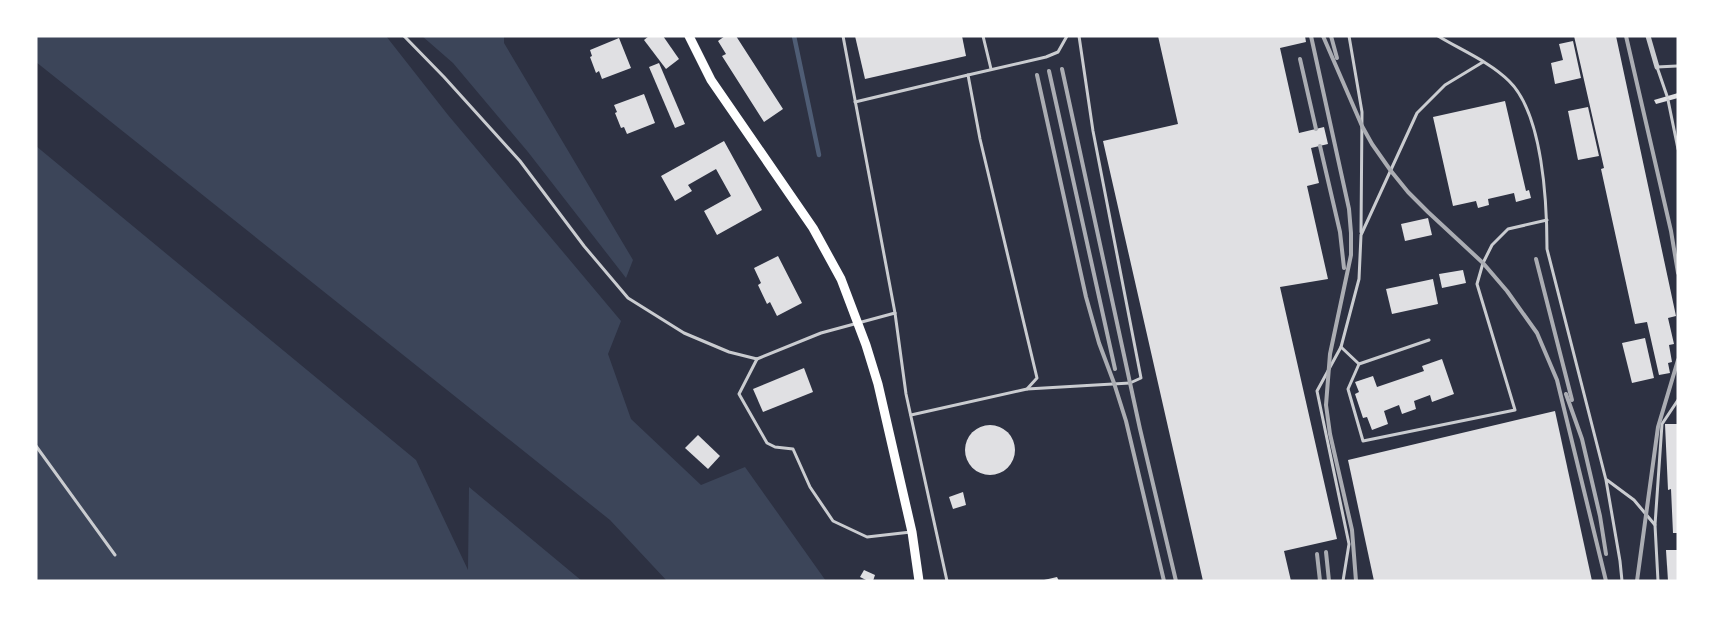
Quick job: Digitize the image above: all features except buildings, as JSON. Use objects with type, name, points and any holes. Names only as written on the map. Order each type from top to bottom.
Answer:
[{"type":"main road","points":[[690,36],[711,80],[813,228],[841,279],[866,345],[878,384],[912,532],[919,581]]},
{"type":"street","points":[[1648,36],[1657,67]]},
{"type":"lane","points":[[404,36],[520,161],[584,246],[628,298],[684,333],[729,352],[757,359],[820,333],[895,313]]},
{"type":"lane","points":[[843,36],[895,313],[906,394],[947,581]]},
{"type":"lane","points":[[983,36],[991,69]]},
{"type":"lane","points":[[855,102],[1046,57],[1058,52],[1067,36]]},
{"type":"lane","points":[[911,415],[1028,389],[1130,383],[1141,378],[1093,131],[1079,36]]},
{"type":"lane","points":[[1344,581],[1349,544],[1317,391],[1341,347],[1359,279],[1362,112],[1349,36]]},
{"type":"lane","points":[[1438,36],[1484,62],[1509,80],[1523,98],[1537,137],[1547,220],[1547,249],[1606,480],[1622,581]]},
{"type":"lane","points":[[1361,235],[1417,113],[1445,85],[1484,62]]},
{"type":"lane","points":[[1677,66],[1657,67],[1667,98],[1678,149]]},
{"type":"lane","points":[[968,75],[980,139],[1037,378],[1028,389]]},
{"type":"lane","points":[[1429,340],[1359,364],[1348,389],[1363,441],[1515,410],[1477,284],[1483,263],[1492,245],[1508,229],[1547,220]]},
{"type":"lane","points":[[1341,347],[1359,364]]},
{"type":"lane","points":[[757,359],[739,394],[767,444],[775,448],[793,449],[810,487],[833,521],[867,537],[912,532]]},
{"type":"lane","points":[[1658,581],[1655,526],[1662,424],[1678,400]]},
{"type":"lane","points":[[36,446],[115,555]]},
{"type":"lane","points":[[1606,480],[1634,500],[1655,526]]},
{"type":"shaded area","points":[[36,36],[386,36],[448,115],[621,321],[608,354],[631,419],[701,485],[745,467],[826,581],[667,581],[610,520],[36,62]]},
{"type":"shaded area","points":[[422,36],[504,36],[504,43],[633,260],[626,278],[528,152],[453,63]]},
{"type":"shaded area","points":[[36,146],[416,460],[468,570],[469,487],[582,581],[36,581]]},
{"type":"waterway","points":[[794,36],[819,155]]},
{"type":"railway","points":[[1311,36],[1349,209],[1351,233],[1351,255],[1330,354],[1326,405],[1330,434],[1352,530],[1356,581]]},
{"type":"railway","points":[[1323,36],[1362,126],[1391,171],[1408,192],[1483,263],[1507,291],[1537,333],[1557,380],[1606,581]]},
{"type":"railway","points":[[1331,36],[1337,58]]},
{"type":"railway","points":[[1626,36],[1671,231],[1678,273]]},
{"type":"railway","points":[[1300,59],[1316,129]]},
{"type":"railway","points":[[1062,69],[1140,429],[1176,581]]},
{"type":"railway","points":[[1049,71],[1115,369]]},
{"type":"railway","points":[[1037,75],[1086,297],[1099,343],[1126,421],[1164,581]]},
{"type":"railway","points":[[1320,146],[1340,232],[1344,268]]},
{"type":"railway","points":[[1536,259],[1572,400]]},
{"type":"railway","points":[[1637,581],[1658,427],[1678,360]]},
{"type":"railway","points":[[1566,394],[1582,439],[1600,516],[1606,554]]},
{"type":"railway","points":[[1326,552],[1329,581]]},
{"type":"railway","points":[[1317,554],[1320,581]]}]
